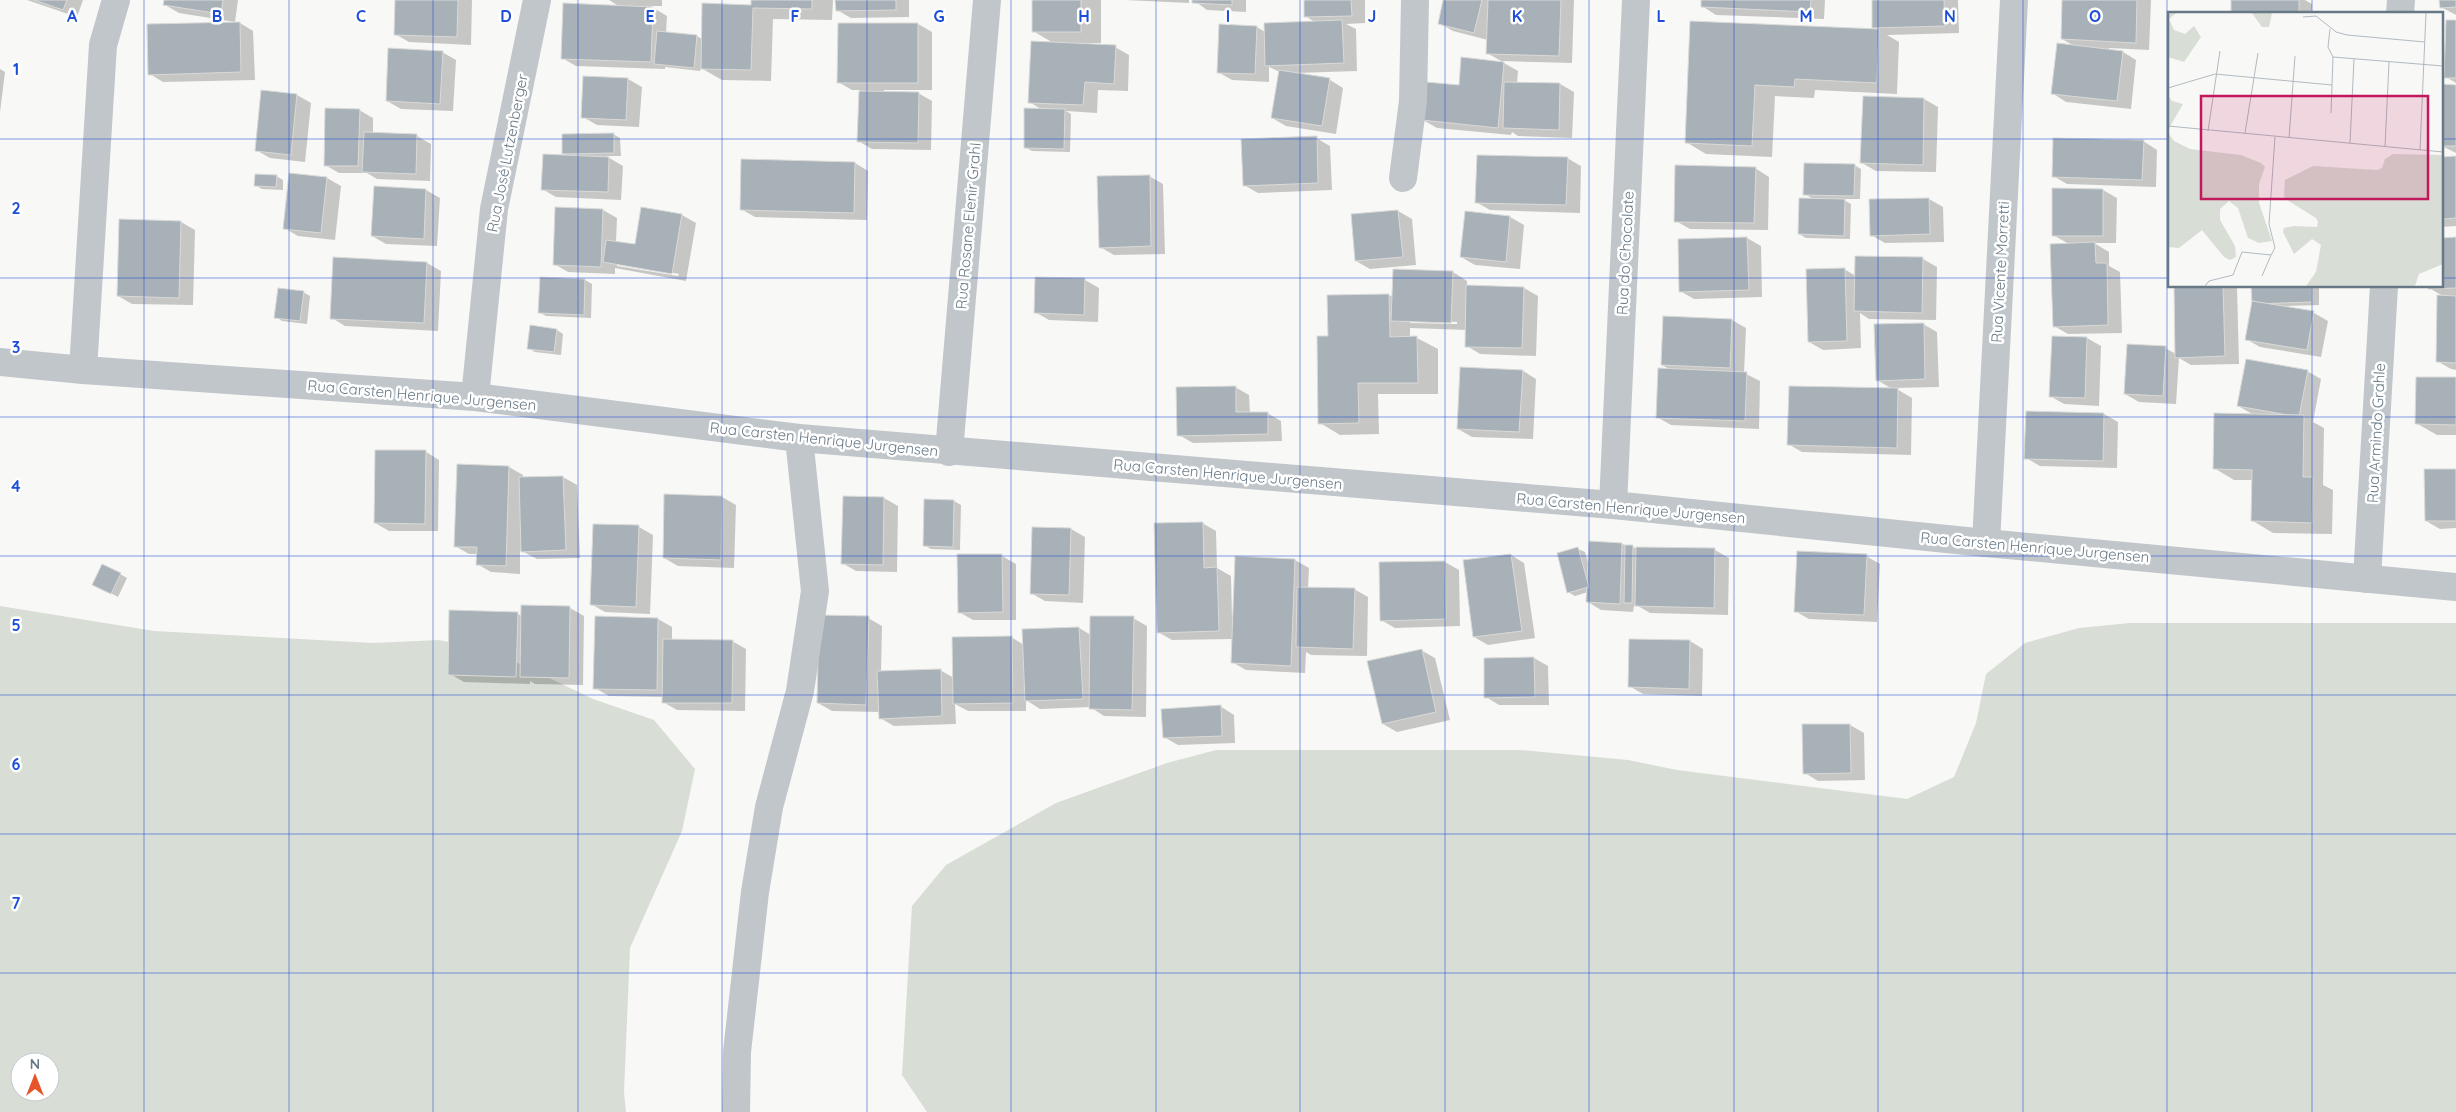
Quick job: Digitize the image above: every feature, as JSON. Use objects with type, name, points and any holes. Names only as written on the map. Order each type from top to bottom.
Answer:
[{"type":"street","points":[[83,370],[103,45],[116,0]]},
{"type":"street","name":"Rua José Lutzenberger","points":[[475,397],[494,209],[537,0]]},
{"type":"street","name":"Rua Rosane Elenir Grahl","points":[[949,452],[987,0]]},
{"type":"street","points":[[1403,178],[1414,101],[1414,0]]},
{"type":"street","name":"Rua do Chocolate","points":[[1613,505],[1636,0]]},
{"type":"street","name":"Rua Vicente Morretti","points":[[1986,543],[2014,0]]},
{"type":"street","name":"Rua Armindo Grahle","points":[[2367,579],[2384,288]]},
{"type":"street","name":"Rua Carsten Henrique Jurgensen","points":[[0,362],[83,370],[475,397],[799,438],[949,452],[1613,505],[1986,543],[2456,587]]},
{"type":"street","points":[[736,1112],[737,1052],[755,892],[769,807],[800,691],[814,591],[799,438]]},
{"type":"shaded area","points":[[0,606],[154,631],[373,643],[439,640],[497,653],[593,699],[654,720],[695,769],[682,831],[630,948],[624,1092],[626,1112],[0,1112]]},
{"type":"shaded area","points":[[2130,623],[2456,623],[2456,1112],[927,1112],[902,1075],[912,906],[946,865],[1056,803],[1167,763],[1216,750],[1520,750],[1628,760],[1677,770],[1907,799],[1954,777],[1976,723],[1986,674],[2025,643],[2079,628]]},
{"type":"building","points":[[34,0],[67,0],[63,10]]},
{"type":"building","points":[[164,0],[223,0],[221,14],[163,5]]},
{"type":"building","points":[[395,0],[458,0],[457,37],[394,35]]},
{"type":"building","points":[[751,0],[812,0],[812,9],[753,8],[751,70],[701,69],[702,3],[751,5]]},
{"type":"building","points":[[835,0],[896,0],[896,10],[836,11]]},
{"type":"building","points":[[1032,0],[1081,0],[1081,32],[1032,32]]},
{"type":"building","points":[[1192,0],[1232,0],[1232,5],[1192,3]]},
{"type":"building","points":[[1304,0],[1351,0],[1352,16],[1304,17]]},
{"type":"building","points":[[1443,0],[1482,0],[1474,33],[1438,24]]},
{"type":"building","points":[[1488,0],[1561,0],[1559,56],[1486,54]]},
{"type":"building","points":[[1701,0],[1811,0],[1810,12],[1701,7]]},
{"type":"building","points":[[1872,0],[1944,0],[1945,26],[1872,28]]},
{"type":"building","points":[[2062,0],[2137,0],[2136,43],[2061,39]]},
{"type":"building","points":[[2231,0],[2299,0],[2299,12],[2231,12]]},
{"type":"building","points":[[2439,0],[2456,0],[2456,7],[2440,8]]},
{"type":"building","points":[[563,3],[653,7],[651,62],[561,59]]},
{"type":"building","points":[[1342,20],[1344,63],[1265,66],[1264,23]]},
{"type":"building","points":[[2446,20],[2456,20],[2456,78],[2444,78]]},
{"type":"building","points":[[1690,21],[1879,29],[1877,83],[1795,79],[1794,87],[1755,85],[1752,146],[1685,143]]},
{"type":"building","points":[[240,22],[241,72],[148,75],[147,24]]},
{"type":"building","points":[[838,23],[918,23],[918,83],[837,83]]},
{"type":"building","points":[[1219,24],[1257,26],[1255,74],[1217,73]]},
{"type":"building","points":[[657,31],[697,35],[694,68],[654,64]]},
{"type":"building","points":[[1031,41],[1116,45],[1114,84],[1085,82],[1083,105],[1028,103]]},
{"type":"building","points":[[2057,43],[2123,51],[2117,101],[2051,94]]},
{"type":"building","points":[[388,48],[443,51],[440,104],[386,101]]},
{"type":"building","points":[[1461,57],[1504,62],[1498,128],[1422,120],[1426,82],[1459,85]]},
{"type":"building","points":[[1279,70],[1330,78],[1322,126],[1271,118]]},
{"type":"building","points":[[583,76],[628,78],[626,120],[581,118]]},
{"type":"building","points":[[1504,82],[1560,83],[1559,130],[1503,128]]},
{"type":"building","points":[[2444,84],[2456,85],[2456,146],[2444,146]]},
{"type":"building","points":[[261,90],[297,94],[291,155],[255,151]]},
{"type":"building","points":[[859,91],[919,92],[918,143],[857,142]]},
{"type":"building","points":[[1863,96],[1924,98],[1923,165],[1860,163]]},
{"type":"building","points":[[325,108],[360,109],[358,166],[324,166]]},
{"type":"building","points":[[1024,108],[1065,109],[1064,149],[1024,148]]},
{"type":"building","points":[[364,132],[417,134],[416,174],[362,172]]},
{"type":"building","points":[[614,133],[614,153],[562,154],[562,134]]},
{"type":"building","points":[[1317,136],[1318,183],[1243,186],[1241,139]]},
{"type":"building","points":[[2053,138],[2144,140],[2142,180],[2052,177]]},
{"type":"building","points":[[543,154],[609,157],[608,192],[541,190]]},
{"type":"building","points":[[1477,155],[1568,157],[1566,205],[1475,203]]},
{"type":"building","points":[[2456,156],[2456,218],[2444,219],[2444,157]]},
{"type":"building","points":[[741,159],[855,162],[854,213],[740,210]]},
{"type":"building","points":[[1804,163],[1855,164],[1854,196],[1803,195]]},
{"type":"building","points":[[1675,165],[1756,167],[1754,223],[1674,222]]},
{"type":"building","points":[[289,173],[327,177],[321,233],[283,229]]},
{"type":"building","points":[[255,174],[277,175],[276,187],[254,186]]},
{"type":"building","points":[[1150,175],[1151,246],[1099,248],[1097,176]]},
{"type":"building","points":[[374,186],[426,189],[424,239],[371,236]]},
{"type":"building","points":[[2052,188],[2103,189],[2103,236],[2052,236]]},
{"type":"building","points":[[1799,198],[1845,199],[1844,236],[1798,234]]},
{"type":"building","points":[[1929,198],[1930,234],[1870,236],[1869,199]]},
{"type":"building","points":[[555,207],[603,209],[601,267],[553,265]]},
{"type":"building","points":[[641,207],[682,214],[672,274],[603,262],[606,240],[635,244]]},
{"type":"building","points":[[1398,210],[1403,257],[1355,261],[1351,214]]},
{"type":"building","points":[[1465,211],[1510,216],[1506,262],[1460,257]]},
{"type":"building","points":[[119,219],[181,221],[179,298],[117,296]]},
{"type":"building","points":[[1747,237],[1749,290],[1679,292],[1678,239]]},
{"type":"building","points":[[2456,237],[2456,288],[2428,289],[2444,288],[2444,238]]},
{"type":"building","points":[[2095,242],[2096,263],[2107,263],[2108,325],[2053,327],[2050,244]]},
{"type":"building","points":[[1855,256],[1923,257],[1922,313],[1854,311]]},
{"type":"building","points":[[333,257],[427,262],[424,323],[330,319]]},
{"type":"building","points":[[1845,268],[1847,341],[1808,342],[1806,269]]},
{"type":"building","points":[[1393,269],[1453,271],[1451,323],[1391,321]]},
{"type":"building","points":[[540,277],[585,279],[584,315],[538,313]]},
{"type":"building","points":[[1035,277],[1085,278],[1084,315],[1034,313]]},
{"type":"building","points":[[1466,285],[1524,287],[1522,348],[1465,347]]},
{"type":"building","points":[[278,288],[304,291],[300,321],[274,318]]},
{"type":"building","points":[[2174,288],[2223,288],[2225,356],[2175,358]]},
{"type":"building","points":[[2251,288],[2312,288],[2312,302],[2252,304]]},
{"type":"building","points":[[1389,294],[1390,337],[1417,336],[1418,383],[1358,383],[1359,423],[1318,424],[1317,336],[1328,336],[1327,295]]},
{"type":"building","points":[[2437,295],[2456,296],[2456,363],[2436,362]]},
{"type":"building","points":[[2252,301],[2314,311],[2307,350],[2245,340]]},
{"type":"building","points":[[1663,316],[1732,319],[1730,368],[1661,365]]},
{"type":"building","points":[[1924,323],[1925,379],[1876,381],[1874,324]]},
{"type":"building","points":[[530,325],[557,329],[554,352],[527,349]]},
{"type":"building","points":[[2052,336],[2087,337],[2085,398],[2049,397]]},
{"type":"building","points":[[2127,344],[2166,346],[2163,396],[2124,394]]},
{"type":"building","points":[[2246,359],[2308,370],[2299,417],[2237,406]]},
{"type":"building","points":[[1460,367],[1523,370],[1519,432],[1457,429]]},
{"type":"building","points":[[1658,368],[1747,372],[1745,421],[1656,418]]},
{"type":"building","points":[[2416,377],[2456,377],[2456,425],[2415,424]]},
{"type":"building","points":[[1236,386],[1236,412],[1268,412],[1268,434],[1177,436],[1176,387]]},
{"type":"building","points":[[1789,386],[1898,388],[1897,448],[1787,445]]},
{"type":"building","points":[[2026,411],[2104,413],[2103,461],[2024,459]]},
{"type":"building","points":[[2214,413],[2304,415],[2303,477],[2313,477],[2312,523],[2251,521],[2252,470],[2213,469]]},
{"type":"building","points":[[375,450],[426,450],[425,524],[374,523]]},
{"type":"building","points":[[457,464],[509,466],[506,566],[476,565],[477,547],[454,547]]},
{"type":"building","points":[[2424,469],[2456,469],[2456,521],[2425,521]]},
{"type":"building","points":[[563,476],[566,550],[521,552],[519,477]]},
{"type":"building","points":[[664,494],[722,496],[721,560],[663,558]]},
{"type":"building","points":[[843,496],[884,497],[883,565],[841,564]]},
{"type":"building","points":[[924,499],[954,500],[953,547],[923,546]]},
{"type":"building","points":[[1203,522],[1204,568],[1217,567],[1219,631],[1157,633],[1154,523]]},
{"type":"building","points":[[593,524],[639,525],[636,607],[590,605]]},
{"type":"building","points":[[1032,527],[1071,528],[1069,595],[1030,594]]},
{"type":"building","points":[[1589,541],[1622,543],[1620,604],[1586,602]]},
{"type":"building","points":[[1625,545],[1633,545],[1632,603],[1624,603]]},
{"type":"building","points":[[1578,547],[1589,587],[1567,593],[1557,553]]},
{"type":"building","points":[[1636,547],[1715,548],[1714,608],[1635,606]]},
{"type":"building","points":[[1797,551],[1867,554],[1864,615],[1794,612]]},
{"type":"building","points":[[957,554],[1002,554],[1003,612],[958,613]]},
{"type":"building","points":[[1511,554],[1522,631],[1473,637],[1463,560]]},
{"type":"building","points":[[1235,556],[1295,559],[1291,666],[1231,663]]},
{"type":"building","points":[[1445,561],[1446,619],[1380,621],[1379,562]]},
{"type":"building","points":[[102,564],[121,573],[111,594],[92,585]]},
{"type":"building","points":[[1297,587],[1355,588],[1353,649],[1296,647]]},
{"type":"building","points":[[521,605],[570,606],[569,678],[520,677]]},
{"type":"building","points":[[449,610],[518,612],[516,677],[448,675]]},
{"type":"building","points":[[819,615],[869,616],[866,705],[817,703]]},
{"type":"building","points":[[595,616],[658,618],[657,690],[593,689]]},
{"type":"building","points":[[1090,616],[1134,616],[1132,710],[1089,709]]},
{"type":"building","points":[[1079,627],[1083,699],[1025,701],[1022,629]]},
{"type":"building","points":[[1012,636],[1013,703],[953,704],[952,637]]},
{"type":"building","points":[[663,639],[733,640],[732,703],[662,703]]},
{"type":"building","points":[[1629,639],[1690,640],[1689,689],[1628,687]]},
{"type":"building","points":[[1422,649],[1436,712],[1382,724],[1367,661]]},
{"type":"building","points":[[1534,657],[1535,697],[1484,698],[1484,658]]},
{"type":"building","points":[[941,669],[942,716],[879,719],[877,671]]},
{"type":"building","points":[[1221,705],[1222,736],[1163,738],[1161,709]]},
{"type":"building","points":[[1802,724],[1850,724],[1851,773],[1803,774]]}]
